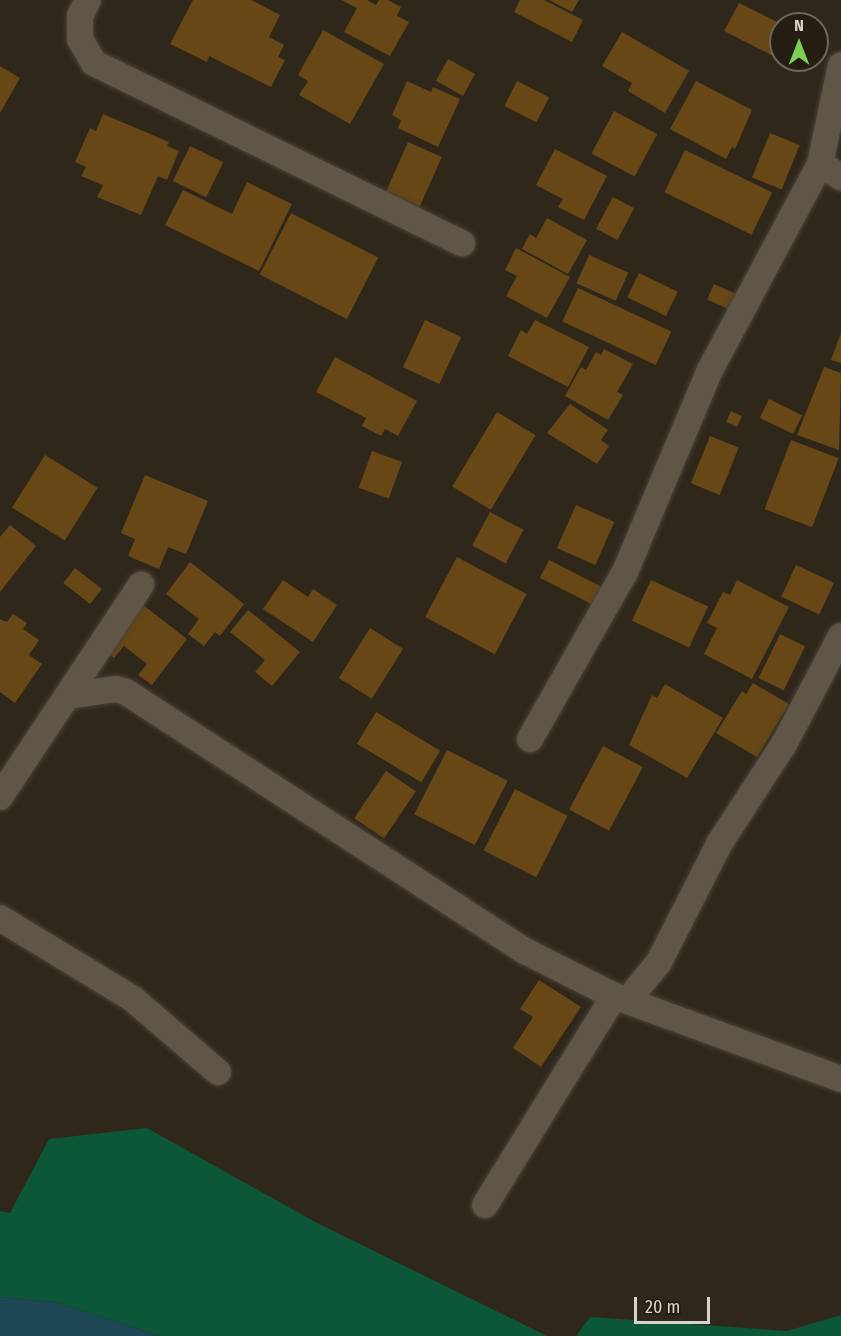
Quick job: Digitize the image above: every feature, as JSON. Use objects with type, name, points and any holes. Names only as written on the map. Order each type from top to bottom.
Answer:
[{"type":"street","points":[[88,0],[80,16],[80,39],[94,63],[462,243]]},
{"type":"street","points":[[530,739],[625,572],[709,372],[819,164],[841,66]]},
{"type":"street","points":[[819,164],[841,177]]},
{"type":"street","points":[[0,797],[141,585]]},
{"type":"street","points":[[484,1205],[621,998],[659,962],[719,844],[784,744],[841,636]]},
{"type":"street","points":[[68,696],[116,688],[126,692],[525,951],[621,998],[841,1079]]},
{"type":"street","points":[[0,918],[133,999],[218,1071]]},
{"type":"green space","points":[[147,1128],[317,1223],[547,1336],[160,1336],[55,1302],[0,1297],[0,1211],[10,1213],[49,1139]]},
{"type":"green space","points":[[841,1315],[841,1336],[576,1336],[590,1317],[787,1331]]},
{"type":"water","points":[[0,1297],[55,1302],[160,1336],[0,1336]]},
{"type":"building","points":[[193,0],[251,0],[280,15],[269,37],[284,45],[278,57],[285,60],[271,87],[209,56],[207,62],[170,44]]},
{"type":"building","points":[[341,0],[367,0],[376,5],[379,0],[388,0],[401,7],[397,16],[409,22],[390,56],[344,32],[357,8]]},
{"type":"building","points":[[520,0],[544,0],[583,20],[572,42],[514,12]]},
{"type":"building","points":[[549,0],[579,0],[572,12]]},
{"type":"building","points":[[739,3],[769,18],[769,54],[724,31]]},
{"type":"building","points":[[323,30],[384,64],[350,124],[299,95],[308,81],[298,75]]},
{"type":"building","points":[[622,32],[689,71],[665,113],[628,91],[632,83],[602,66]]},
{"type":"building","points":[[448,59],[475,74],[463,96],[436,81]]},
{"type":"building","points":[[0,66],[20,78],[0,113]]},
{"type":"building","points":[[407,81],[431,92],[433,87],[460,99],[438,147],[398,128],[401,120],[392,115]]},
{"type":"building","points":[[517,81],[549,97],[536,122],[504,106]]},
{"type":"building","points":[[696,81],[752,110],[735,149],[732,147],[726,159],[670,129]]},
{"type":"building","points":[[614,111],[657,134],[635,176],[591,153]]},
{"type":"building","points":[[103,114],[169,142],[167,146],[179,151],[167,180],[158,176],[141,215],[97,197],[103,185],[81,176],[86,167],[75,162],[90,128],[96,131]]},
{"type":"building","points":[[770,133],[800,145],[782,189],[752,178]]},
{"type":"building","points":[[408,142],[442,157],[419,207],[386,192]]},
{"type":"building","points":[[190,146],[223,162],[206,197],[173,181]]},
{"type":"building","points":[[555,149],[607,176],[584,220],[558,207],[563,199],[536,185]]},
{"type":"building","points":[[685,150],[772,193],[752,235],[664,192]]},
{"type":"building","points":[[247,182],[292,204],[259,271],[165,225],[183,190],[232,214]]},
{"type":"building","points":[[613,197],[634,208],[617,240],[596,229]]},
{"type":"building","points":[[291,213],[378,257],[347,319],[260,274]]},
{"type":"building","points":[[547,218],[587,240],[568,274],[522,249],[530,234],[536,238]]},
{"type":"building","points":[[516,248],[570,277],[547,318],[506,296],[517,276],[505,270]]},
{"type":"building","points":[[589,255],[628,272],[616,301],[576,283]]},
{"type":"building","points":[[639,273],[678,292],[666,316],[627,297]]},
{"type":"building","points":[[714,284],[736,294],[729,309],[707,300]]},
{"type":"building","points":[[578,288],[671,332],[656,365],[562,322]]},
{"type":"building","points":[[425,320],[461,337],[439,384],[403,367]]},
{"type":"building","points":[[535,320],[589,347],[568,387],[508,356],[521,330],[527,334]]},
{"type":"building","points":[[841,333],[841,363],[831,360]]},
{"type":"building","points":[[604,349],[633,364],[617,392],[623,395],[608,420],[565,396],[581,367],[586,370],[596,352],[601,355]]},
{"type":"building","points":[[335,357],[417,401],[398,436],[385,429],[381,436],[362,426],[366,418],[316,392]]},
{"type":"building","points":[[824,367],[841,373],[839,450],[797,435]]},
{"type":"building","points":[[769,399],[802,415],[793,434],[760,418]]},
{"type":"building","points":[[570,404],[608,430],[601,440],[609,446],[597,464],[547,433]]},
{"type":"building","points":[[731,411],[742,416],[737,427],[726,422]]},
{"type":"building","points":[[497,412],[536,435],[491,510],[452,487]]},
{"type":"building","points":[[710,436],[739,448],[720,495],[691,483]]},
{"type":"building","points":[[791,440],[839,458],[812,527],[764,509]]},
{"type":"building","points":[[372,451],[402,462],[389,499],[359,488]]},
{"type":"building","points":[[45,455],[98,488],[65,540],[12,508]]},
{"type":"building","points":[[145,475],[208,501],[186,554],[168,547],[159,569],[128,556],[135,539],[121,533]]},
{"type":"building","points":[[576,505],[614,522],[595,565],[557,548]]},
{"type":"building","points":[[490,512],[524,530],[506,563],[472,546]]},
{"type":"building","points":[[10,525],[36,546],[0,592],[0,537]]},
{"type":"building","points":[[457,557],[527,594],[495,654],[425,617]]},
{"type":"building","points":[[549,560],[607,590],[598,607],[540,578]]},
{"type":"building","points":[[190,562],[244,604],[220,636],[215,632],[204,646],[188,634],[199,619],[166,594]]},
{"type":"building","points":[[796,565],[834,583],[819,614],[781,597]]},
{"type":"building","points":[[75,568],[102,589],[90,604],[63,583]]},
{"type":"building","points":[[283,580],[308,597],[313,589],[337,605],[313,642],[263,609]]},
{"type":"building","points":[[651,580],[708,607],[689,647],[632,621]]},
{"type":"building","points":[[737,580],[789,607],[752,679],[704,654],[717,628],[707,623],[723,592],[730,595]]},
{"type":"building","points":[[143,605],[187,639],[152,685],[138,675],[147,664],[124,646],[114,658],[107,652]]},
{"type":"building","points":[[248,610],[300,652],[272,686],[255,672],[265,660],[230,632]]},
{"type":"building","points":[[13,614],[27,623],[23,629],[39,640],[29,655],[42,664],[15,703],[0,692],[0,619],[7,622]]},
{"type":"building","points":[[370,628],[403,649],[372,699],[339,678]]},
{"type":"building","points":[[780,634],[805,646],[784,690],[759,678]]},
{"type":"building","points":[[753,683],[789,704],[757,757],[716,733],[742,691],[746,694]]},
{"type":"building","points":[[665,684],[723,718],[687,778],[629,745],[652,695],[657,698]]},
{"type":"building","points":[[376,712],[440,751],[421,782],[357,744]]},
{"type":"building","points":[[603,746],[643,767],[609,831],[569,810]]},
{"type":"building","points":[[447,750],[508,781],[475,845],[414,814]]},
{"type":"building","points":[[386,771],[416,791],[384,838],[354,818]]},
{"type":"building","points":[[515,789],[568,816],[536,877],[484,850]]},
{"type":"building","points":[[539,980],[581,1007],[541,1067],[513,1048],[533,1017],[520,1009]]}]
